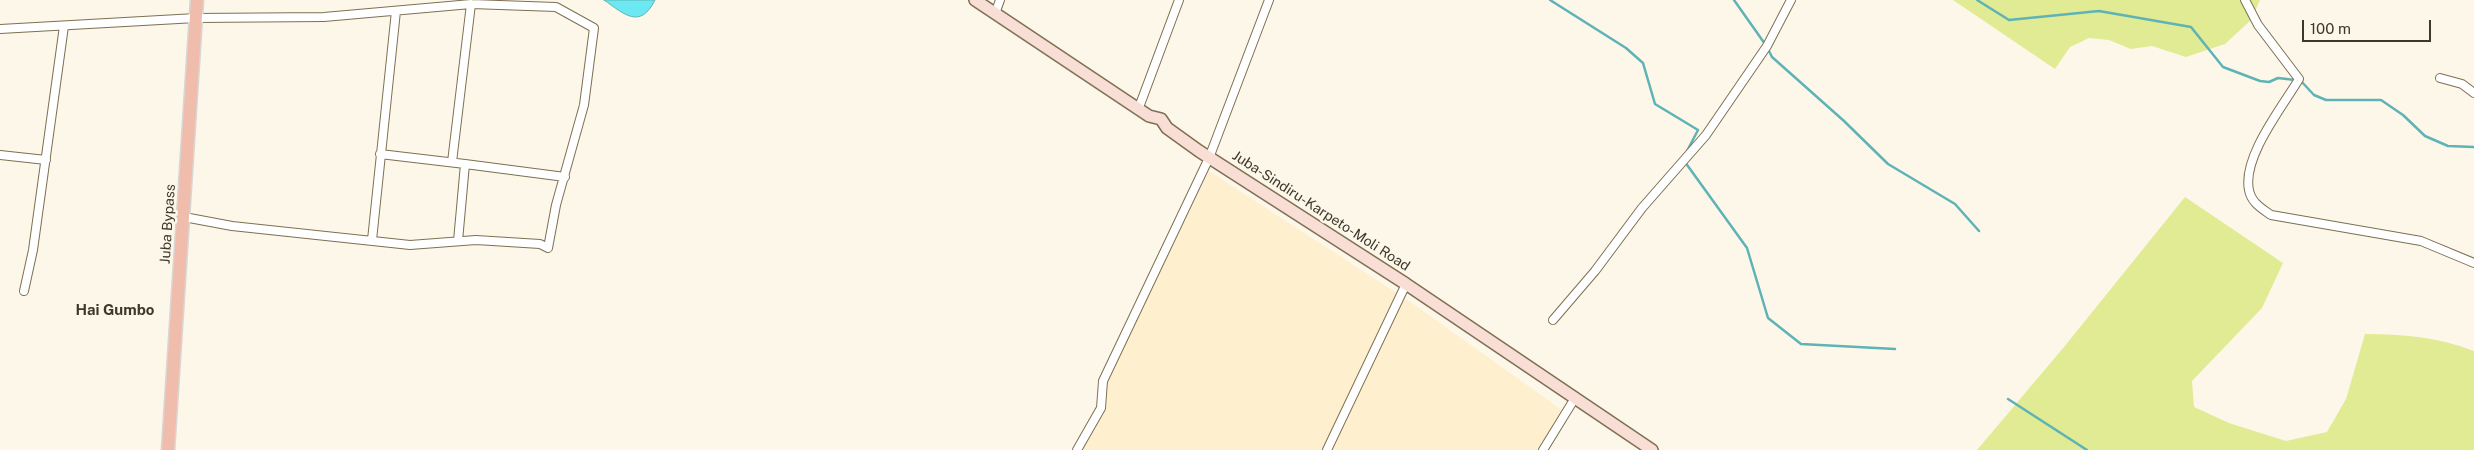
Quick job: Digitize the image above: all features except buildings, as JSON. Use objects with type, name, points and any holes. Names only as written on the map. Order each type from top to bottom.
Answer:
[{"type":"main road","name":"Juba Bypass","points":[[168,450],[197,0]]},
{"type":"main road","name":"Juba-Sindiru-Karpeto-Moli Road","points":[[975,0],[1138,110],[1149,116],[1161,119],[1167,128],[1209,158],[1406,284],[1652,450]]},
{"type":"street","points":[[995,14],[1000,0]]},
{"type":"street","points":[[1138,110],[1179,0]]},
{"type":"street","points":[[1077,450],[1101,408],[1103,381],[1209,158],[1269,0]]},
{"type":"street","points":[[1553,320],[1595,271],[1642,208],[1706,135],[1767,46],[1791,0]]},
{"type":"street","points":[[2245,0],[2258,25],[2299,79],[2274,118],[2253,161],[2249,190],[2256,205],[2271,215],[2421,241],[2474,264]]},
{"type":"street","points":[[452,162],[471,4]]},
{"type":"street","points":[[0,29],[196,18],[324,17],[471,4],[556,7],[594,28],[584,105],[556,205],[548,248],[540,244],[458,240],[410,245],[232,226],[184,217]]},
{"type":"street","points":[[372,240],[396,11]]},
{"type":"street","points":[[24,291],[33,250],[64,26]]},
{"type":"street","points":[[2440,78],[2462,84],[2474,93]]},
{"type":"street","points":[[380,154],[565,176]]},
{"type":"street","points":[[0,155],[46,160]]},
{"type":"street","points":[[458,240],[465,164]]},
{"type":"street","points":[[1327,450],[1406,284]]},
{"type":"street","points":[[1543,450],[1575,398]]},
{"type":"shaded area","points":[[1209,171],[1412,303],[1562,410],[1539,450],[1074,450]]},
{"type":"green space","points":[[1953,0],[2260,0],[2251,20],[2225,44],[2186,57],[2152,46],[2131,49],[2109,40],[2089,38],[2070,47],[2055,69]]},
{"type":"green space","points":[[2185,197],[2283,263],[2262,308],[2192,381],[2194,407],[2229,423],[2286,441],[2327,432],[2346,399],[2365,334],[2420,337],[2447,342],[2474,351],[2474,450],[1977,450],[2064,347]]},
{"type":"water","points":[[604,0],[655,0],[644,15],[638,17],[625,14]]},
{"type":"waterway","points":[[1550,0],[1626,48],[1643,63],[1655,104],[1698,130],[1686,153]]},
{"type":"waterway","points":[[1734,0],[1765,44]]},
{"type":"waterway","points":[[1977,0],[2009,20],[2099,11],[2191,27],[2223,67],[2260,81],[2269,82],[2278,78],[2295,80]]},
{"type":"waterway","points":[[1768,49],[1772,57],[1844,121],[1888,164],[1955,204],[1979,231]]},
{"type":"waterway","points":[[2300,80],[2314,95],[2326,100],[2381,100],[2403,115],[2425,136],[2448,146],[2474,147]]},
{"type":"waterway","points":[[1685,162],[1747,248],[1768,318],[1801,344],[1895,349]]},
{"type":"waterway","points":[[2008,399],[2087,450]]},
{"type":"district","name":"Hai Gumbo","points":[[115,310]]}]
